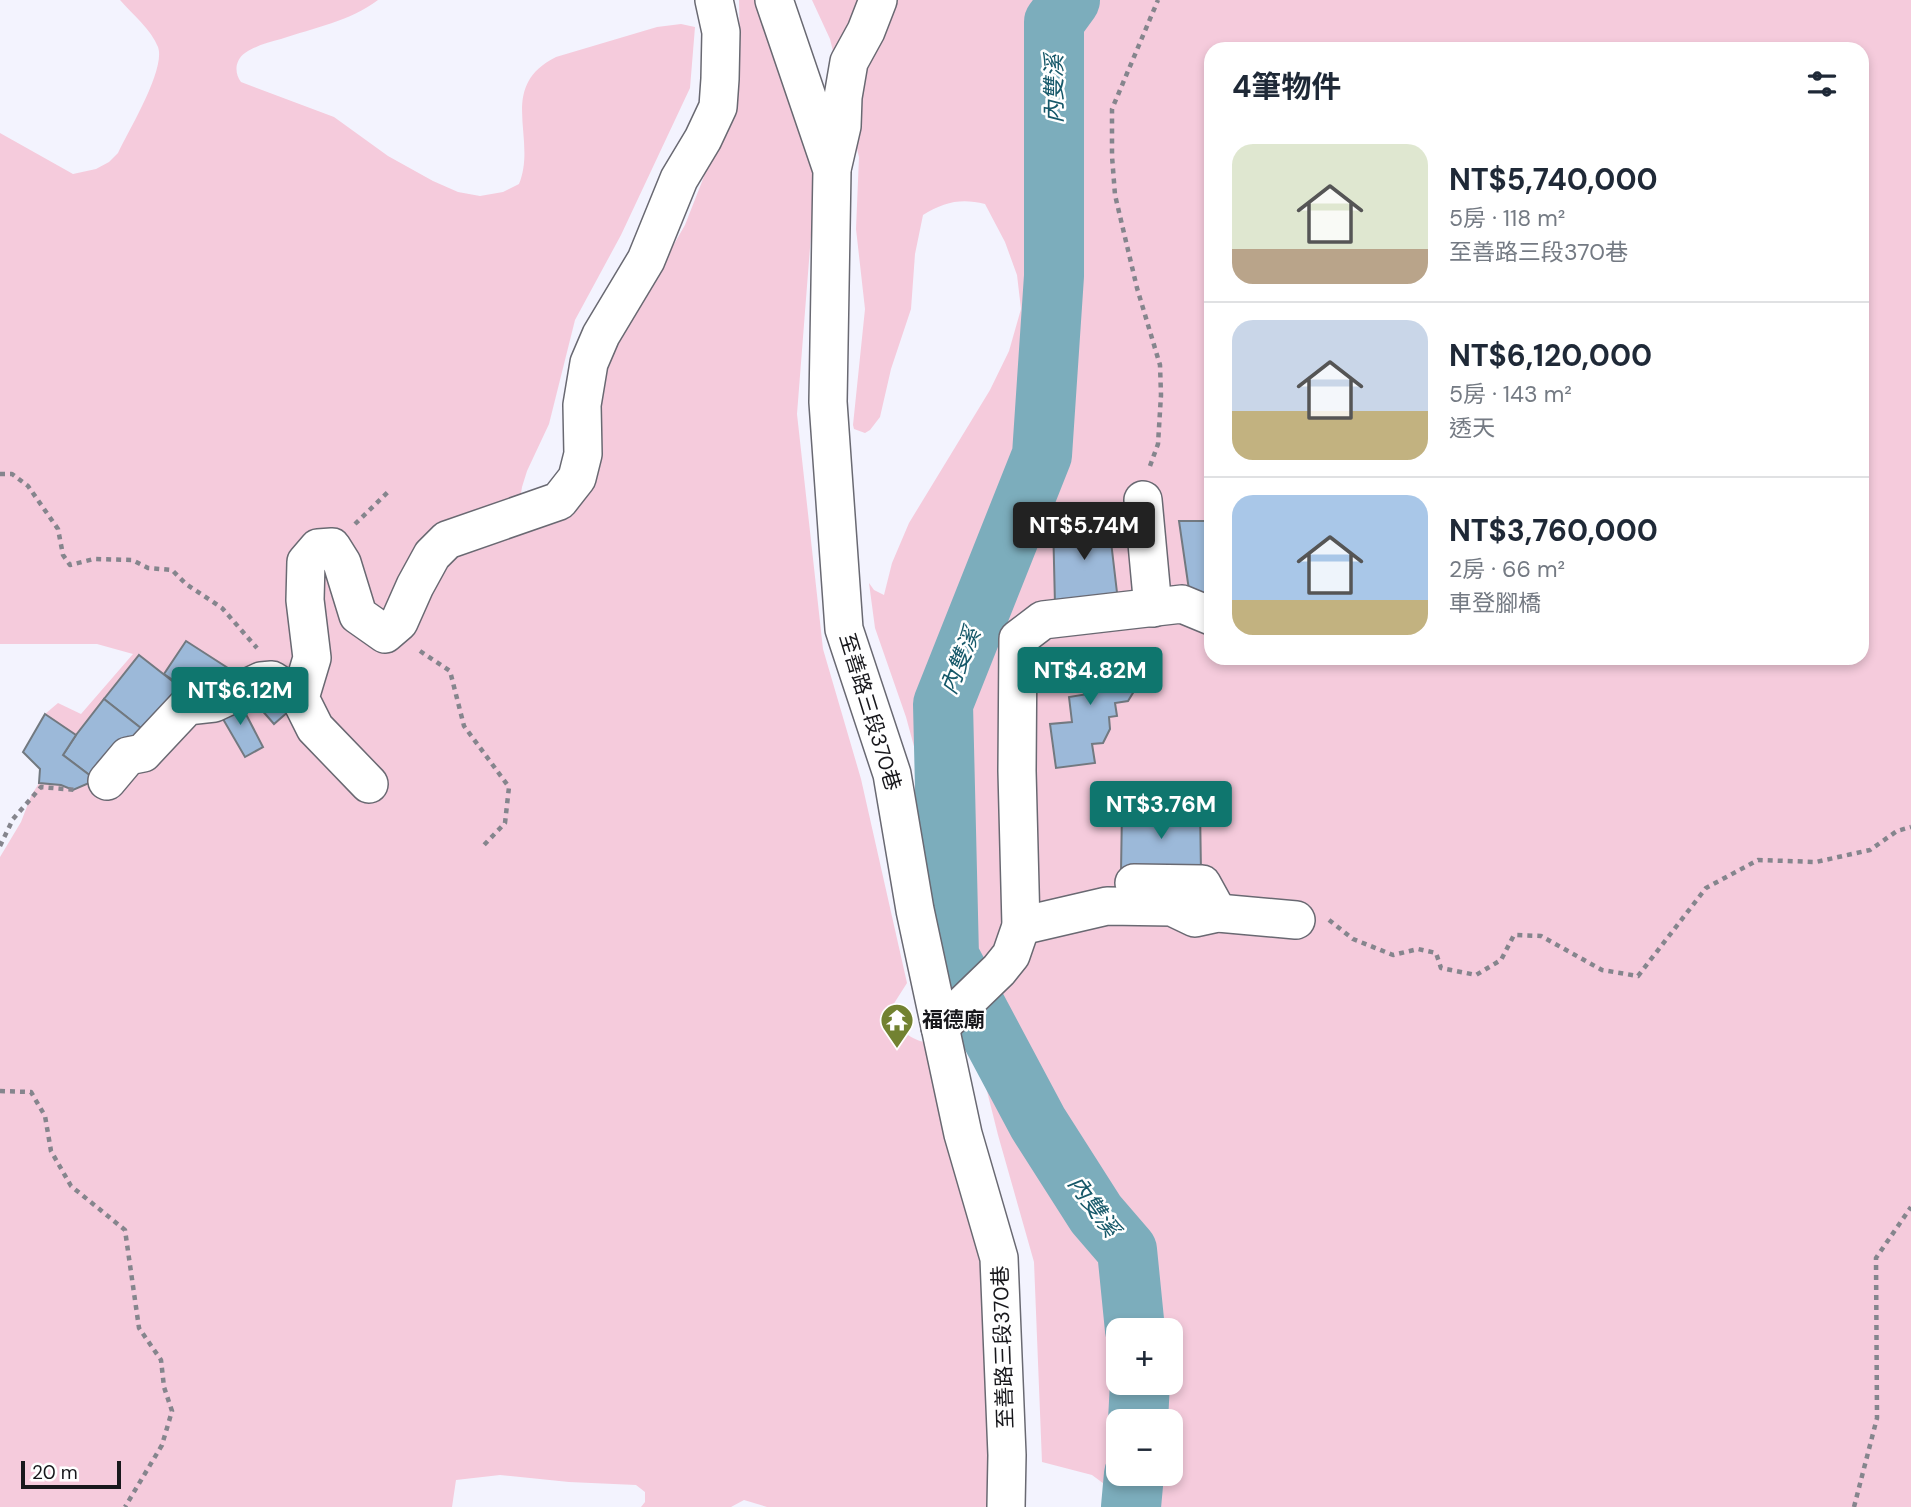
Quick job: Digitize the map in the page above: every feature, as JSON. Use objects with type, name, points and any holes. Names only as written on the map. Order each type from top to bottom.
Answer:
[{"type":"street","points":[[286,689],[312,658],[305,600],[306,562],[318,548],[332,547],[342,564],[358,615],[385,634],[399,622],[432,555],[447,540],[559,501],[577,478],[583,454],[582,405],[589,363],[601,335],[646,260],[679,179],[704,139],[718,107],[721,32],[715,0]]},
{"type":"street","name":"至善路三段370巷","points":[[774,0],[832,170],[828,402],[844,629],[892,774],[915,910],[963,1133],[999,1258],[1007,1455],[1006,1507]]},
{"type":"street","points":[[832,170],[842,125],[849,62],[866,31],[878,0]]},
{"type":"street","points":[[1143,500],[1153,608]]},
{"type":"street","points":[[940,1027],[999,970],[1011,954],[1021,926],[1017,772],[1018,639],[1042,620],[1182,604],[1204,613]]},
{"type":"street","points":[[94,786],[128,756],[143,753],[187,706],[214,703],[261,681],[286,689],[315,728],[369,784]]},
{"type":"street","points":[[1125,883],[1202,884],[1218,913]]},
{"type":"street","points":[[1021,926],[1107,906],[1172,908],[1195,918],[1218,913],[1296,920]]},
{"type":"path","points":[[1143,500],[1143,485],[1158,444],[1160,365],[1136,288],[1115,195],[1112,109],[1158,0]]},
{"type":"path","points":[[0,474],[12,474],[29,486],[58,529],[63,555],[70,565],[94,559],[132,560],[148,568],[172,570],[186,584],[222,608],[259,650],[286,689]]},
{"type":"path","points":[[332,547],[389,491]]},
{"type":"path","points":[[399,622],[422,653],[450,671],[464,726],[509,787],[505,823],[484,845]]},
{"type":"path","points":[[0,846],[13,819],[41,787],[94,786]]},
{"type":"path","points":[[1296,920],[1316,913],[1353,939],[1393,955],[1418,949],[1436,953],[1441,968],[1476,975],[1500,960],[1514,936],[1541,936],[1602,970],[1638,976],[1706,888],[1748,865],[1758,860],[1816,862],[1870,850],[1897,831],[1911,827]]},
{"type":"path","points":[[0,1091],[31,1092],[45,1116],[51,1151],[71,1186],[125,1230],[139,1328],[161,1360],[164,1387],[172,1411],[162,1445],[125,1507]]},
{"type":"path","points":[[1854,1507],[1877,1418],[1876,1258],[1911,1207]]},
{"type":"shaded area","points":[[120,0],[378,0],[344,19],[249,51],[237,63],[241,82],[334,117],[388,156],[433,181],[458,192],[480,196],[503,192],[519,184],[524,167],[523,98],[528,83],[538,69],[556,57],[657,27],[681,24],[695,27],[690,88],[621,235],[575,320],[549,424],[522,487],[518,512],[541,527],[597,402],[608,359],[685,225],[735,97],[740,56],[739,0],[760,0],[816,171],[797,414],[823,649],[861,779],[907,983],[893,1005],[905,1032],[914,1039],[931,1044],[985,1287],[995,1507],[767,1507],[744,1500],[731,1507],[641,1507],[645,1502],[645,1492],[636,1485],[500,1475],[456,1480],[452,1507],[0,1507],[0,857],[21,822],[39,783],[40,769],[23,752],[45,714],[58,703],[81,714],[133,654],[97,644],[0,644],[0,133],[73,174],[96,169],[118,153],[152,84],[159,57],[158,47],[151,34]]},
{"type":"shaded area","points":[[812,0],[1911,0],[1911,1507],[1123,1507],[1115,1492],[1107,1486],[1183,1486],[1183,1409],[1106,1409],[1106,1485],[1092,1475],[1042,1462],[1034,1262],[969,1019],[946,948],[934,873],[927,794],[906,717],[875,628],[869,583],[874,590],[884,595],[892,563],[909,523],[990,390],[1009,351],[1021,309],[1017,275],[1005,242],[985,204],[953,202],[923,215],[915,254],[911,309],[891,369],[880,417],[865,433],[854,429],[853,425],[865,309],[856,229],[859,157],[830,39]]},
{"type":"building","points":[[1108,516],[1118,601],[1055,605],[1053,521]]},
{"type":"building","points":[[1179,521],[1204,521],[1204,596],[1190,597]]},
{"type":"building","points":[[186,641],[231,670],[208,704],[164,674]]},
{"type":"building","points":[[1124,648],[1128,679],[1109,682],[1110,691],[1136,688],[1128,701],[1115,703],[1117,716],[1109,717],[1110,729],[1103,743],[1092,744],[1095,763],[1056,768],[1050,724],[1072,722],[1069,697],[1094,693],[1093,685],[1074,687],[1070,655]]},
{"type":"building","points":[[139,655],[185,691],[151,736],[104,699]]},
{"type":"building","points":[[268,687],[289,711],[274,724],[253,700]]},
{"type":"building","points":[[237,697],[263,747],[245,757],[216,707]]},
{"type":"building","points":[[104,699],[151,736],[143,748],[128,737],[96,780],[63,755]]},
{"type":"building","points":[[45,714],[76,735],[63,755],[96,780],[73,790],[61,785],[39,783],[40,769],[23,752]]},
{"type":"building","points":[[1200,807],[1201,873],[1121,873],[1122,809]]},
{"type":"waterway","name":"內雙溪","points":[[1070,0],[1054,22],[1054,276],[1042,455],[943,704],[949,956],[1038,1123],[1096,1214],[1127,1250],[1134,1318]]},
{"type":"waterway","name":"內雙溪","points":[[1139,1395],[1139,1409]]},
{"type":"waterway","name":"內雙溪","points":[[1131,1507],[1133,1486]]},
{"type":"place","name":"福德廟","points":[[897,1050]]}]
